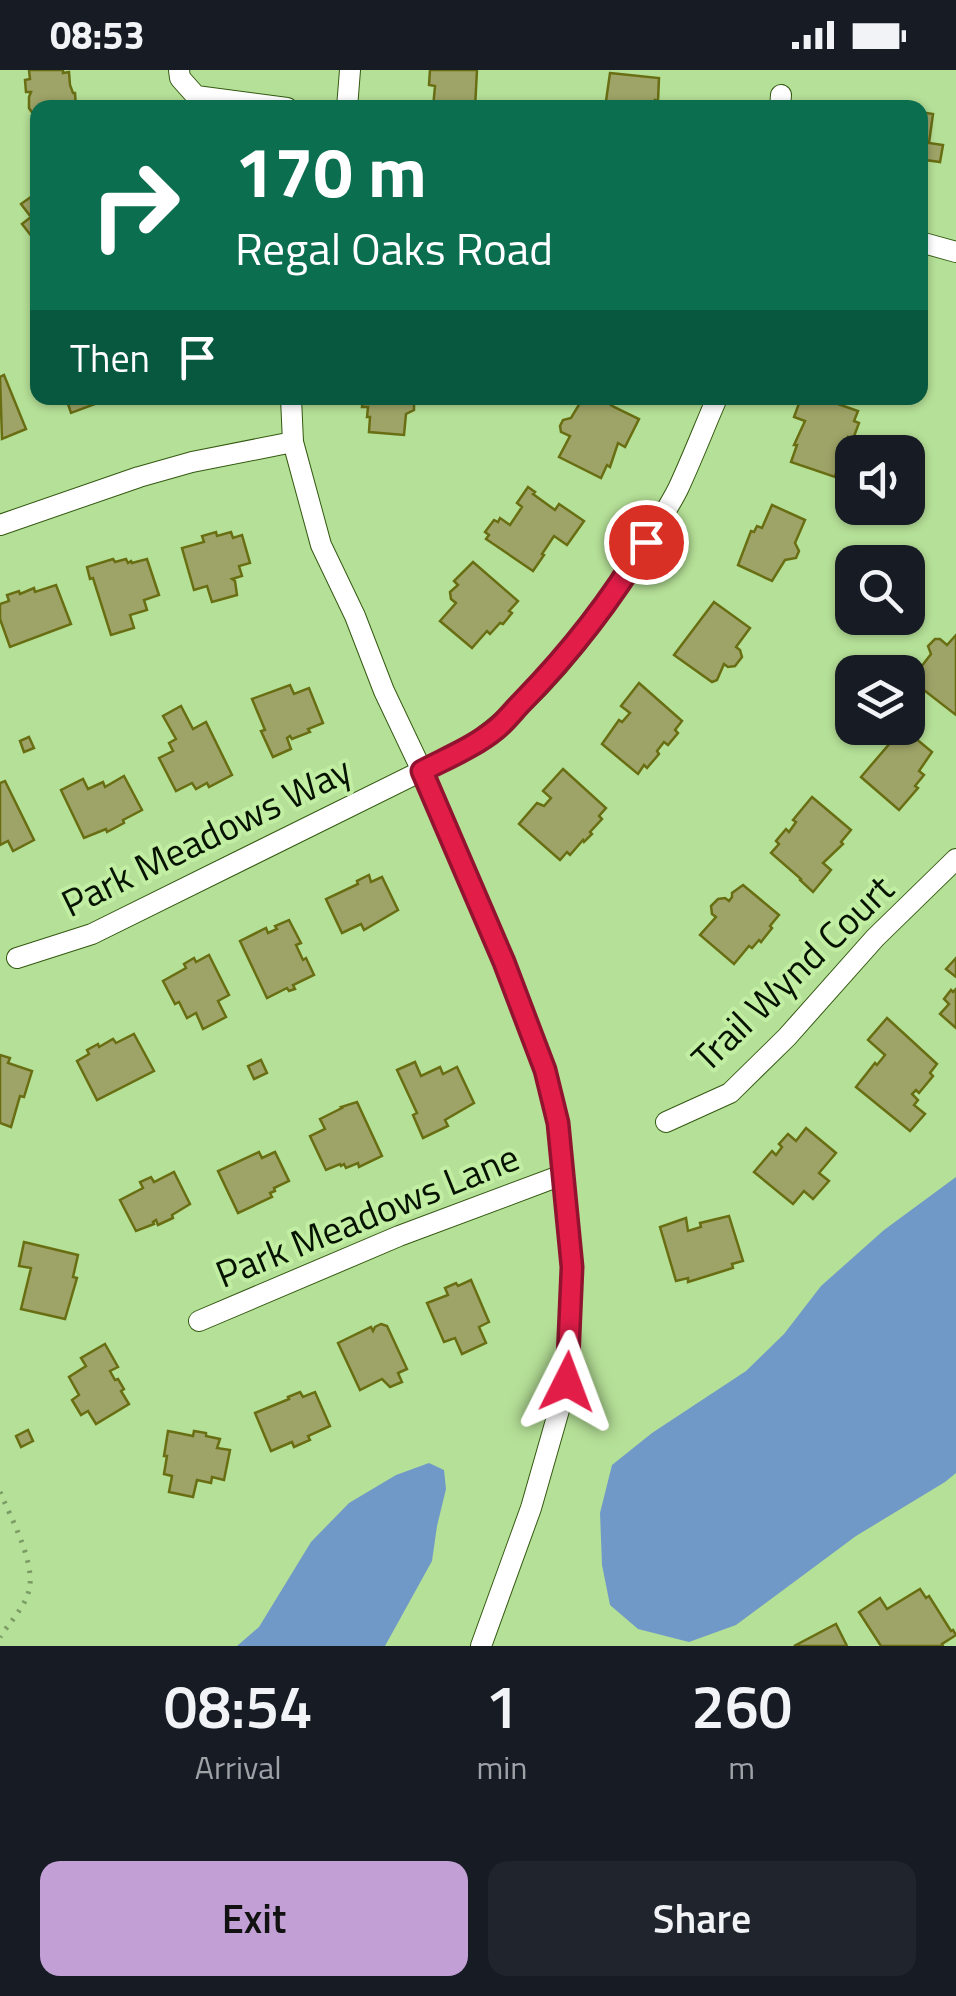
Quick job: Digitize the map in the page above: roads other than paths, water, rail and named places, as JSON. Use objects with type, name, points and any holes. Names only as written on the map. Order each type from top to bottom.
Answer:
[{"type":"street","points":[[179,70],[180,78],[196,96],[226,100]]},
{"type":"street","points":[[348,100],[350,70]]},
{"type":"street","points":[[928,244],[956,252]]},
{"type":"street","points":[[291,405],[293,442],[321,544],[504,962],[545,1070],[558,1123],[572,1267],[567,1382],[531,1508],[481,1646]]},
{"type":"street","name":"Park Meadows Way","points":[[17,958],[92,934],[466,749],[496,729],[585,631],[632,567],[676,492],[714,405]]},
{"type":"street","points":[[0,525],[139,477],[293,442]]},
{"type":"street","name":"Trail Wynd Court","points":[[666,1122],[730,1093],[875,938],[956,859]]},
{"type":"street","name":"Park Meadows Lane","points":[[199,1322],[416,1229],[562,1175]]},
{"type":"water","points":[[956,1177],[956,1473],[856,1536],[736,1625],[689,1642],[638,1629],[610,1605],[602,1565],[600,1513],[612,1465],[652,1433],[746,1371],[784,1334],[821,1286],[884,1230]]},
{"type":"water","points":[[429,1463],[444,1470],[446,1489],[432,1561],[385,1646],[237,1646],[259,1627],[311,1542],[349,1503],[396,1475]]}]
